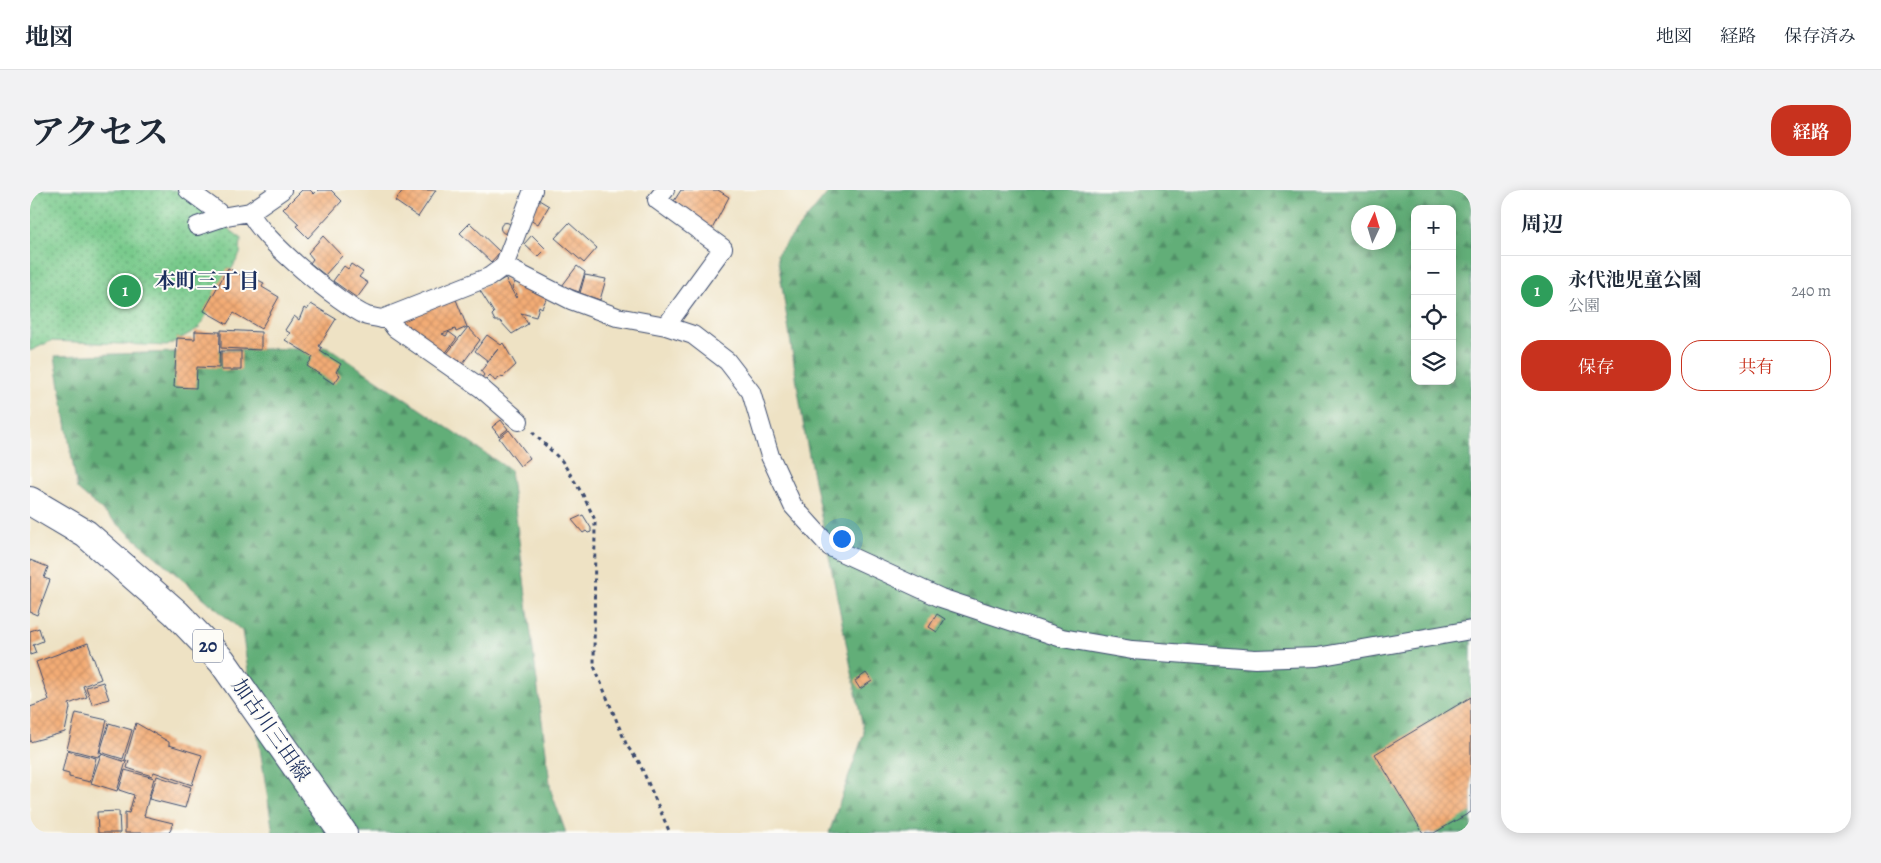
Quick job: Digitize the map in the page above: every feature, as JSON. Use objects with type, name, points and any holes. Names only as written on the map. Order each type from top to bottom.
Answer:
[{"type":"main road","name":"加古川三田線","points":[[30,501],[86,534],[176,613],[222,661],[343,833]]},
{"type":"street","points":[[188,190],[218,212],[221,218]]},
{"type":"street","points":[[196,226],[250,212],[282,190]]},
{"type":"street","points":[[250,212],[253,220],[314,280],[367,316],[382,319],[489,277],[504,266],[534,190]]},
{"type":"street","points":[[665,190],[657,200],[723,248],[666,326]]},
{"type":"street","points":[[504,266],[571,300],[617,317],[666,326],[693,335],[727,361],[751,392],[770,456],[793,506],[830,547],[941,598],[1062,638],[1132,650],[1255,659],[1317,657],[1471,630]]},
{"type":"street","points":[[387,317],[395,328],[481,388],[519,421]]},
{"type":"path","points":[[519,421],[562,460],[583,495],[595,520],[594,666],[627,746],[639,762],[670,833]]},
{"type":"green space","points":[[30,190],[176,190],[241,238],[240,254],[199,328],[167,346],[51,341],[30,351]]},
{"type":"green space","points":[[830,190],[1471,190],[1471,833],[829,833],[864,733],[805,435],[777,254]]},
{"type":"green space","points":[[328,347],[510,470],[551,791],[566,833],[273,833],[242,631],[77,489],[55,356]]},
{"type":"building","points":[[302,190],[310,190],[314,194],[318,190],[331,190],[342,201],[308,238],[296,226],[299,224],[283,209]]},
{"type":"building","points":[[403,190],[436,190],[418,217],[395,201]]},
{"type":"building","points":[[681,190],[718,190],[729,197],[712,229],[674,201]]},
{"type":"building","points":[[539,200],[549,206],[538,224],[530,219]]},
{"type":"building","points":[[470,223],[500,252],[491,262],[460,233]]},
{"type":"building","points":[[504,223],[508,223],[511,228],[510,232],[504,233],[501,230],[501,226]]},
{"type":"building","points":[[569,223],[597,248],[584,263],[555,238]]},
{"type":"building","points":[[532,235],[546,249],[538,257],[524,244]]},
{"type":"building","points":[[323,236],[342,256],[325,275],[310,263],[313,259],[308,253]]},
{"type":"building","points":[[351,264],[363,272],[359,277],[368,283],[357,298],[333,281],[344,266],[348,269]]},
{"type":"building","points":[[577,266],[585,272],[579,292],[562,286]]},
{"type":"building","points":[[228,268],[246,278],[248,275],[264,283],[262,287],[279,297],[261,329],[234,313],[227,324],[204,311]]},
{"type":"building","points":[[585,275],[606,279],[600,300],[580,293]]},
{"type":"building","points":[[505,278],[516,298],[517,294],[512,288],[516,280],[548,295],[542,308],[539,306],[536,317],[521,313],[528,324],[512,334],[500,321],[495,321],[492,315],[494,313],[479,289],[491,282],[493,285]]},
{"type":"building","points":[[455,297],[467,327],[456,332],[455,329],[442,334],[446,336],[449,332],[457,338],[444,355],[397,323],[406,316],[409,318]]},
{"type":"building","points":[[311,304],[336,319],[319,346],[322,348],[320,351],[341,364],[336,372],[340,375],[334,384],[307,366],[313,357],[285,340],[290,333],[285,330],[294,316],[299,320],[304,308],[307,310]]},
{"type":"building","points":[[468,327],[480,340],[460,367],[445,356]]},
{"type":"building","points":[[221,330],[261,332],[261,350],[221,348]]},
{"type":"building","points":[[195,331],[220,332],[219,368],[197,367],[196,388],[174,387],[177,338],[195,339]]},
{"type":"building","points":[[487,335],[501,345],[503,343],[516,365],[503,377],[495,381],[490,375],[486,379],[490,383],[487,387],[480,380],[484,375],[481,371],[498,349],[488,361],[475,351]]},
{"type":"building","points":[[221,351],[241,351],[241,370],[221,370]]},
{"type":"building","points":[[501,420],[508,429],[499,436],[492,427]]},
{"type":"building","points":[[509,430],[530,458],[520,466],[499,438]]},
{"type":"building","points":[[583,515],[591,528],[591,532],[588,533],[586,531],[583,533],[572,520]]},
{"type":"building","points":[[30,560],[48,567],[44,578],[50,580],[37,615],[30,612]]},
{"type":"building","points":[[937,614],[945,619],[937,632],[929,627]]},
{"type":"building","points":[[39,628],[43,641],[33,645],[36,653],[30,655],[30,631]]},
{"type":"building","points":[[88,643],[101,679],[83,686],[87,697],[69,704],[70,708],[65,732],[30,742],[30,707],[49,700],[36,662]]},
{"type":"building","points":[[866,673],[872,681],[860,689],[855,681]]},
{"type":"building","points":[[103,682],[109,699],[92,704],[86,687]]},
{"type":"building","points":[[1471,697],[1471,812],[1434,833],[1423,833],[1375,754]]},
{"type":"building","points":[[76,713],[107,720],[98,757],[67,749]]},
{"type":"building","points":[[109,723],[132,730],[123,759],[100,752]]},
{"type":"building","points":[[136,723],[169,742],[169,745],[202,755],[192,785],[154,772],[152,776],[127,768],[129,761],[125,760]]},
{"type":"building","points":[[67,751],[96,758],[90,782],[69,777],[69,774],[62,772]]},
{"type":"building","points":[[101,754],[126,762],[117,791],[91,783]]},
{"type":"building","points":[[125,770],[154,778],[144,816],[173,823],[169,833],[125,833],[125,812],[129,813],[134,795],[119,790]]},
{"type":"building","points":[[157,776],[191,787],[185,808],[149,799]]},
{"type":"building","points":[[119,811],[120,833],[98,833],[97,812]]},
{"type":"place","name":"永代池児童公園","points":[[125,291]]},
{"type":"district","name":"本町三丁目","points":[[207,281]]}]
